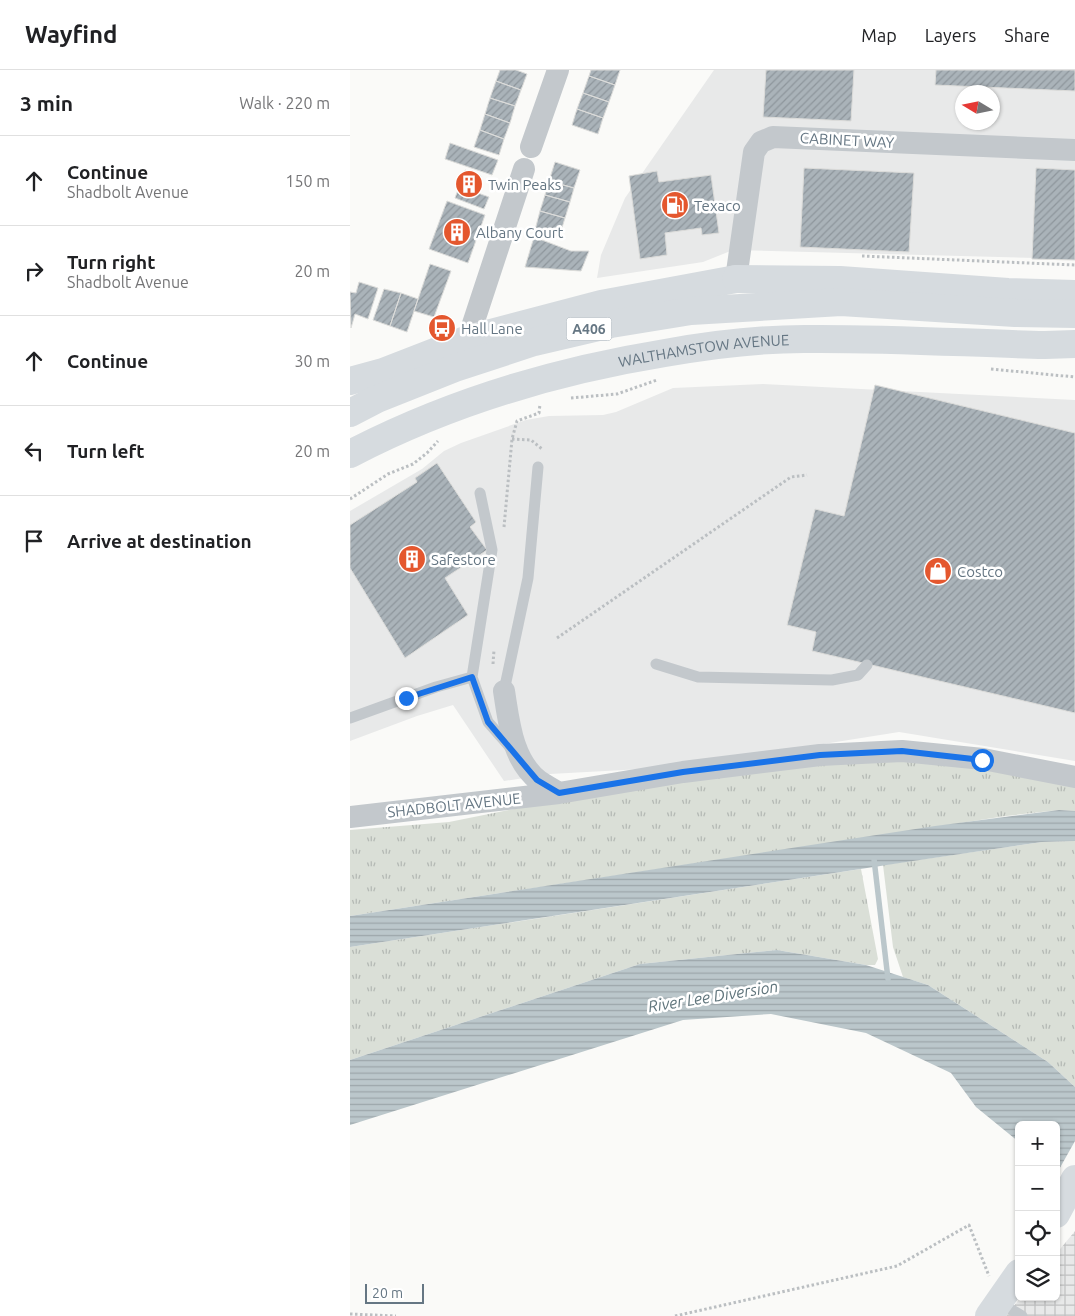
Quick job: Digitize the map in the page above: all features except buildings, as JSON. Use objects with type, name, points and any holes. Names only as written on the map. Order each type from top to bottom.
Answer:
[{"type":"main road","points":[[350,381],[384,372],[468,339],[601,304],[736,279],[882,282],[1008,292],[1075,294]]},
{"type":"main road","name":"A406","points":[[350,413],[377,399],[455,368],[534,342],[611,324],[691,310],[841,302],[1015,313],[1075,314]]},
{"type":"main road","name":"WALTHAMSTOW AVENUE","points":[[350,454],[392,432],[449,409],[544,377],[619,360],[696,348],[803,339],[1045,345],[1075,344]]},
{"type":"main road","points":[[1045,345],[1075,354]]},
{"type":"main road","points":[[350,394],[384,372]]},
{"type":"main road","points":[[1058,1211],[1075,1180]]},
{"type":"main road","points":[[994,1309],[1015,1279]]},
{"type":"street","points":[[531,148],[558,70]]},
{"type":"street","name":"CABINET WAY","points":[[736,279],[754,152],[761,142],[772,137],[1075,150]]},
{"type":"street","points":[[468,339],[524,169]]},
{"type":"street","name":"SHADBOLT AVENUE","points":[[504,691],[509,725],[520,758],[537,780],[559,793]]},
{"type":"street","name":"SHADBOLT AVENUE","points":[[350,817],[559,793],[683,772],[820,755],[902,751],[982,760],[1075,778]]},
{"type":"lane","points":[[524,169],[531,148]]},
{"type":"lane","points":[[504,691],[528,578],[538,467]]},
{"type":"lane","points":[[480,493],[492,550],[472,677],[488,722],[520,758]]},
{"type":"lane","points":[[656,664],[698,677],[832,680],[858,675],[867,664]]},
{"type":"lane","points":[[350,718],[436,687],[472,677]]},
{"type":"lane","points":[[994,1309],[1022,1316]]},
{"type":"path","points":[[986,368],[1075,377]]},
{"type":"path","points":[[569,398],[617,394],[663,379]]},
{"type":"path","points":[[512,439],[531,440],[542,449]]},
{"type":"path","points":[[350,499],[388,474],[414,464],[430,448]]},
{"type":"path","points":[[557,638],[791,477],[807,476]]},
{"type":"path","points":[[675,1316],[897,1266],[969,1225],[994,1309]]},
{"type":"path","points":[[350,1314],[396,1316]]},
{"type":"shaded area","points":[[714,70],[1075,70],[1075,259],[733,250],[703,262],[597,278],[601,255],[625,198]]},
{"type":"shaded area","points":[[763,384],[1075,400],[1075,761],[899,732],[679,767],[550,774],[504,781],[453,705],[350,741],[350,511],[422,469],[444,451],[526,420],[549,416],[603,415],[616,412],[673,388]]},
{"type":"shaded area","points":[[1075,1231],[1075,1316],[1006,1316],[1018,1301],[1060,1301],[1060,1249]]},
{"type":"green space","points":[[833,760],[936,760],[1075,786],[1075,811],[1059,810],[1006,816],[350,916],[350,830],[449,822],[629,786]]},
{"type":"green space","points":[[1075,841],[1075,1087],[1048,1062],[928,985],[903,977],[893,947],[883,865],[1042,842]]},
{"type":"green space","points":[[861,869],[878,959],[875,965],[777,950],[640,964],[350,1060],[350,947]]},
{"type":"water","points":[[1059,810],[1075,811],[1075,841],[1042,842],[350,947],[350,916],[935,826]]},
{"type":"water","name":"River Lee Diversion","points":[[777,950],[866,965],[928,985],[1048,1062],[1075,1087],[1075,1181],[1060,1172],[1060,1121],[1015,1121],[1015,1139],[976,1107],[951,1073],[866,1033],[771,1014],[683,1020],[350,1125],[350,1060],[640,964]]},
{"type":"pier","points":[[1075,1141],[1075,1183],[1060,1175],[1060,1168]]},
{"type":"waterway","points":[[874,859],[888,979]]},
{"type":"place","name":"Twin Peaks","points":[[469,184]]},
{"type":"place","name":"Texaco","points":[[675,205]]},
{"type":"place","name":"Albany Court","points":[[457,232]]},
{"type":"place","name":"Hall Lane","points":[[442,328]]},
{"type":"place","name":"Safestore","points":[[412,559]]},
{"type":"place","name":"Costco","points":[[938,571]]},
{"type":"route","points":[[406,698],[472,677],[488,722],[537,780],[559,793],[683,772],[820,755],[902,751],[982,760]]}]
